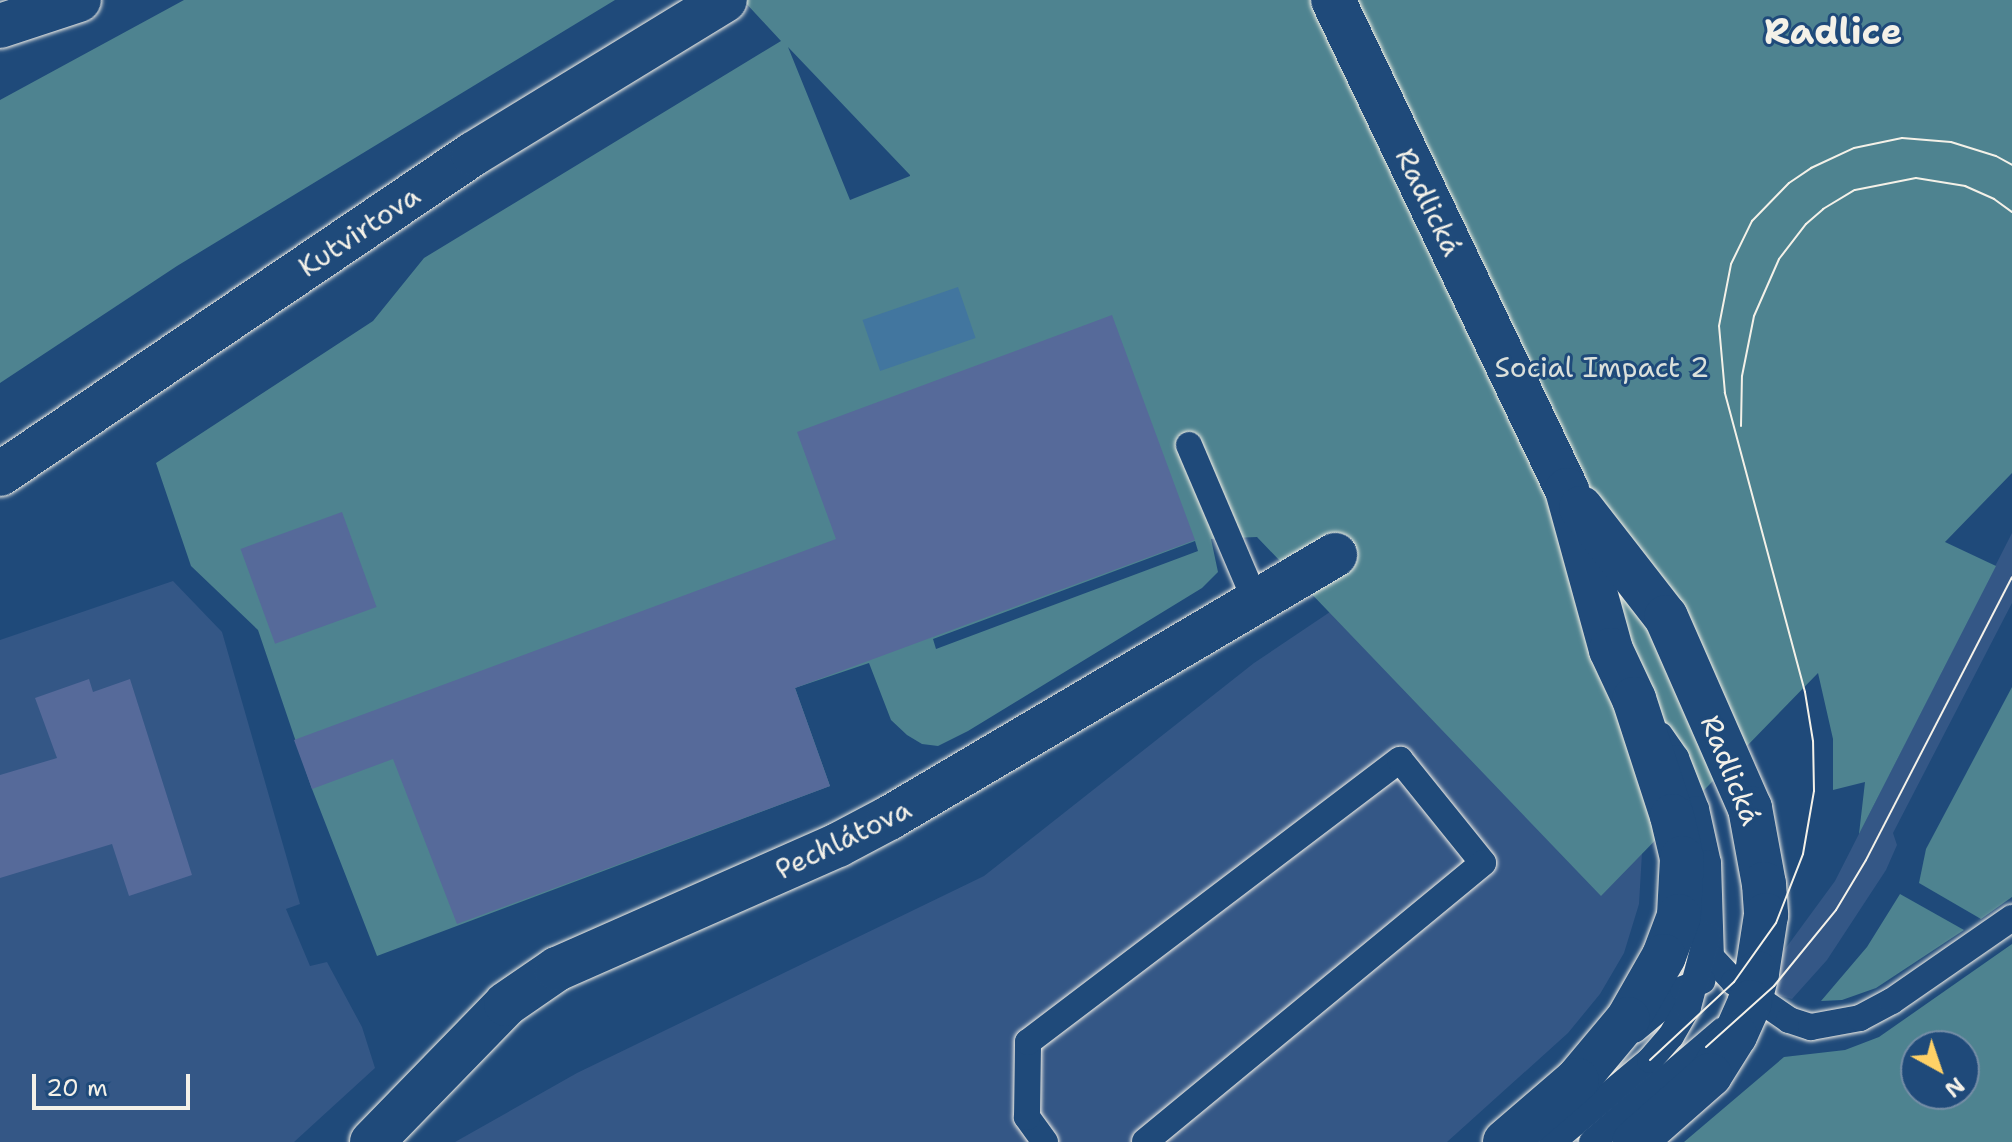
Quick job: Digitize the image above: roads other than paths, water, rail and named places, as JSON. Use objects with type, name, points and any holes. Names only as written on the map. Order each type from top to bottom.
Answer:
[{"type":"street","points":[[0,26],[79,0]]},
{"type":"street","name":"Kutvirtova","points":[[0,474],[473,154],[725,0]]},
{"type":"street","name":"Radlická","points":[[1333,0],[1567,490],[1611,650],[1634,699],[1679,844],[1682,899],[1664,956],[1620,1030],[1577,1080],[1505,1142]]},
{"type":"street","name":"Radlická","points":[[1567,490],[1666,617],[1750,808],[1758,840],[1766,915],[1735,1035],[1710,1075],[1634,1142]]},
{"type":"street","name":"Pechlátova","points":[[372,1142],[506,1004],[557,969],[838,845],[929,795],[1335,555]]},
{"type":"lane","points":[[1189,445],[1255,600]]},
{"type":"lane","points":[[1634,699],[1676,758],[1696,809],[1709,872],[1708,932],[1711,957],[1789,1020],[1811,1027],[1860,1018],[1892,1001],[2012,918]]},
{"type":"lane","points":[[1045,1142],[1027,1117],[1028,1042],[1400,760],[1483,863],[1145,1142]]},
{"type":"lane","points":[[1552,1142],[1650,1060],[1680,1023],[1708,932]]},
{"type":"lane","points":[[1577,1080],[1673,997],[1694,984],[1722,979],[1747,986]]},
{"type":"lane","points":[[1592,1142],[1706,1047],[1738,1011],[1747,986]]},
{"type":"tram line","points":[[1650,1060],[1734,982],[1776,923],[1803,854],[1814,791],[1813,741],[1805,692],[1725,393],[1719,326],[1731,264],[1752,221],[1789,183],[1811,168],[1854,148],[1902,138],[1951,142],[1996,156],[2012,165]]},
{"type":"tram line","points":[[1741,426],[1742,376],[1754,316],[1779,259],[1806,224],[1823,209],[1855,190],[1916,178],[1965,186],[1994,199],[2012,212]]},
{"type":"tram line","points":[[1706,1047],[1774,986],[1836,910],[1866,860],[2012,577]]},
{"type":"district","name":"Radlice","points":[[1833,32]]},
{"type":"park label","name":"Social Impact 2","points":[[1602,367]]}]
